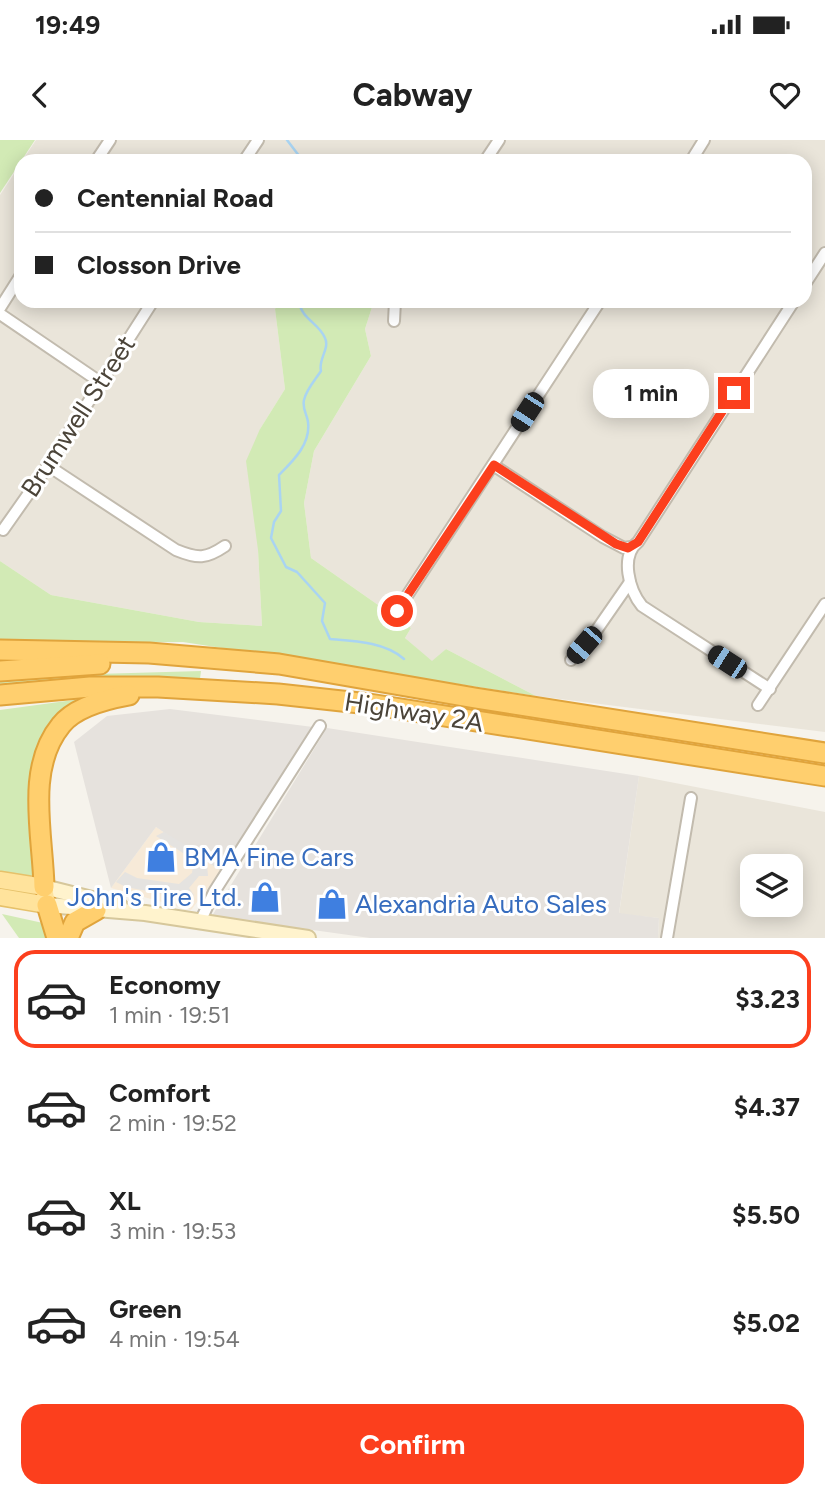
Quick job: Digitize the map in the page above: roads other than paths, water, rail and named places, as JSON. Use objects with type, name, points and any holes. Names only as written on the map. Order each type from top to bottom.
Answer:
[{"type":"highway","points":[[0,650],[149,653],[279,664]]},
{"type":"highway","points":[[0,671],[157,660],[279,664]]},
{"type":"highway","name":"Highway 2A","points":[[279,664],[825,753]]},
{"type":"highway","name":"Highway 2A","points":[[0,695],[90,687],[189,688],[267,693],[369,704],[825,776]]},
{"type":"highway","points":[[57,938],[50,920],[46,896],[39,783],[47,749],[62,724],[80,711],[110,698],[189,688]]},
{"type":"highway","points":[[68,938],[75,922],[96,910]]},
{"type":"main road","points":[[0,880],[96,910],[145,913],[308,938]]},
{"type":"main road","points":[[0,897],[88,896],[145,913]]},
{"type":"street","points":[[812,273],[825,253]]},
{"type":"street","points":[[0,309],[14,286]]},
{"type":"street","name":"Brumwell Street","points":[[3,530],[148,308]]},
{"type":"street","points":[[394,321],[395,308]]},
{"type":"street","points":[[397,611],[595,308]]},
{"type":"street","points":[[494,465],[603,537],[624,548],[632,547],[638,542],[789,308]]},
{"type":"street","points":[[0,314],[100,382]]},
{"type":"street","points":[[47,465],[176,550],[211,556],[225,546]]},
{"type":"street","points":[[632,547],[628,562],[630,582],[632,591],[642,606],[770,690]]},
{"type":"street","points":[[571,660],[596,631],[630,582]]},
{"type":"street","points":[[758,705],[825,604]]},
{"type":"street","points":[[200,922],[214,892],[320,726]]},
{"type":"street","points":[[667,938],[691,798]]},
{"type":"waterway","points":[[287,140],[298,154]]},
{"type":"waterway","points":[[301,308],[322,333],[326,346],[321,371],[304,400],[308,422],[307,438],[300,451],[279,475],[281,511],[274,522],[271,538],[286,567],[297,572],[325,603],[322,621],[330,639],[379,646],[404,659]]},
{"type":"place","name":"BMA Fine Cars","points":[[161,857]]},
{"type":"place","name":"John's Tire Ltd.","points":[[265,897]]},
{"type":"place","name":"Alexandria Auto Sales","points":[[332,904]]}]
